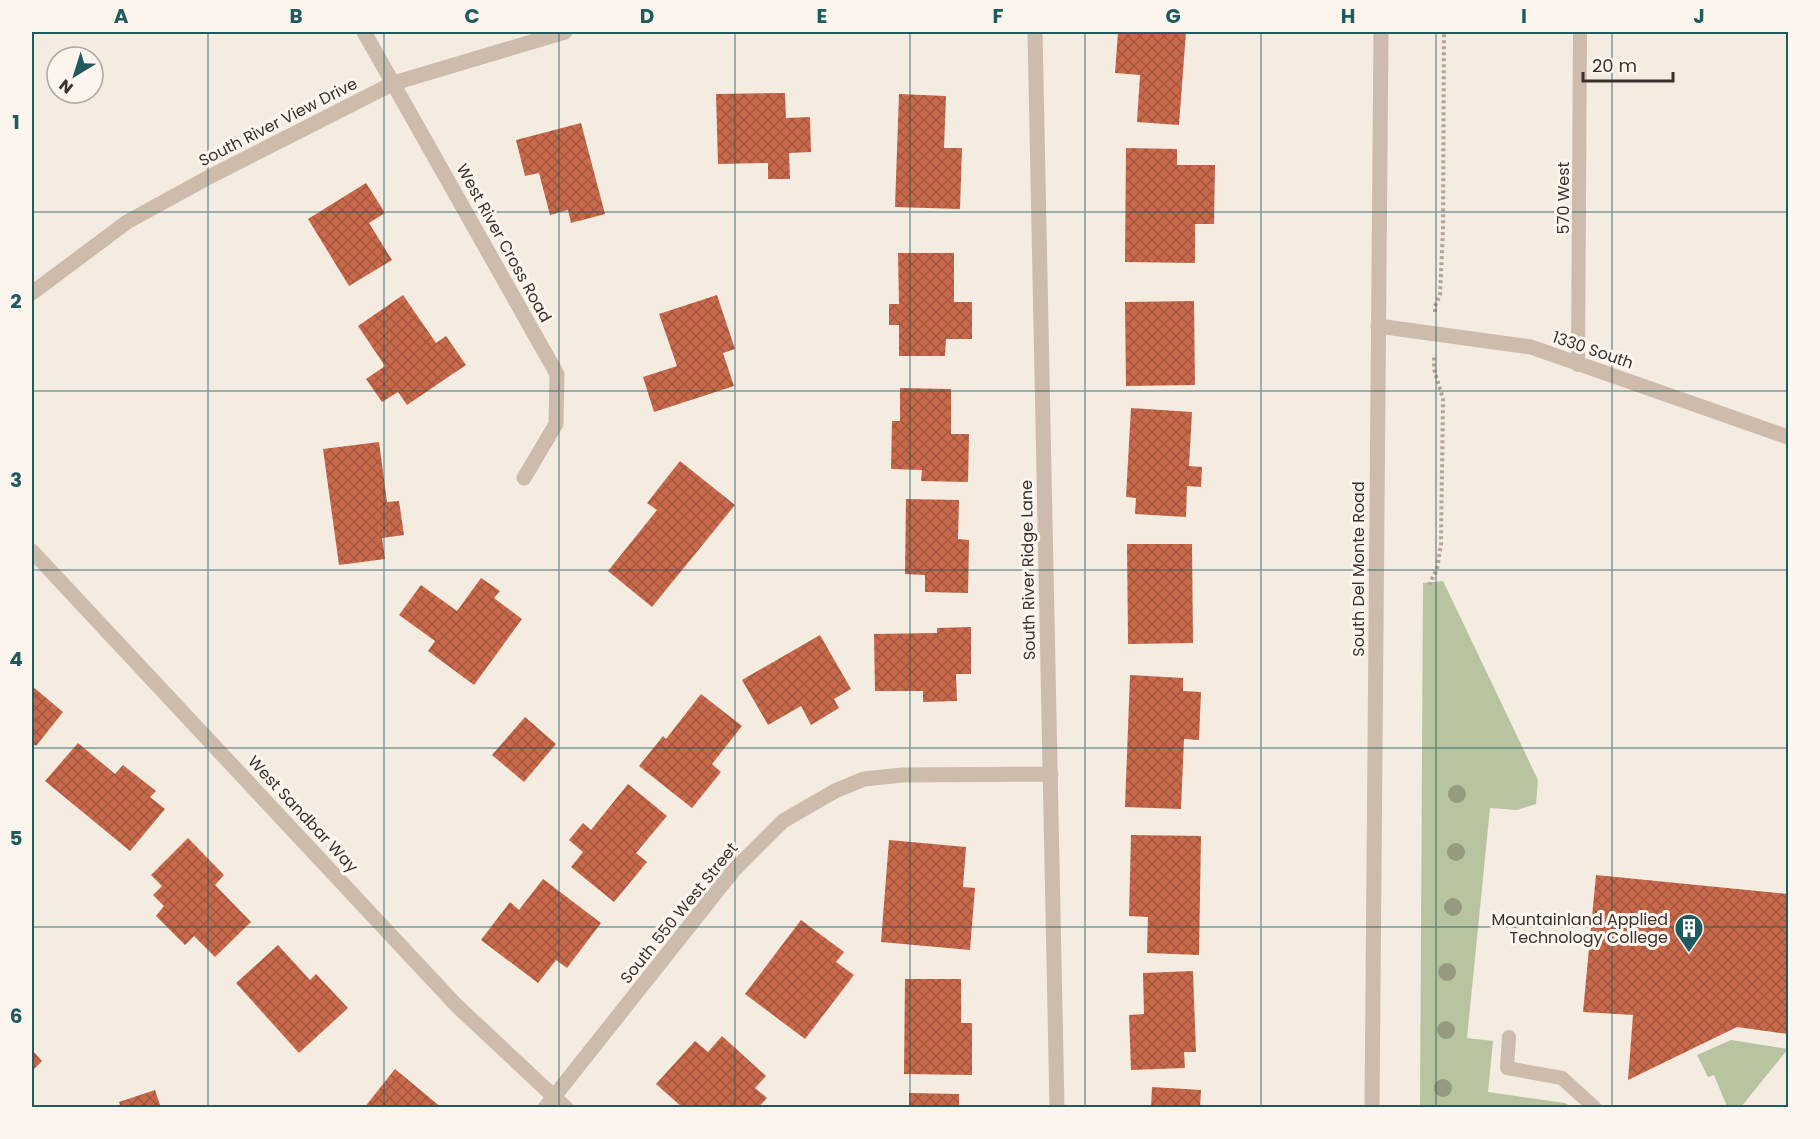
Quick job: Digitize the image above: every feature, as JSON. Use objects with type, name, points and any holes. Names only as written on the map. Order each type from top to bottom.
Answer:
[{"type":"street","name":"West River Cross Road","points":[[364,32],[557,374],[556,424],[524,478]]},
{"type":"street","name":"South River View Drive","points":[[32,293],[127,222],[394,83],[565,32]]},
{"type":"street","name":"South River Ridge Lane","points":[[1035,32],[1057,1107]]},
{"type":"street","name":"South Del Monte Road","points":[[1371,1107],[1381,32]]},
{"type":"street","name":"1330 South","points":[[1378,326],[1531,347],[1788,436]]},
{"type":"street","name":"West Sandbar Way","points":[[32,550],[457,1006],[550,1102],[566,1107]]},
{"type":"street","name":"South 550 West Street","points":[[550,1102],[733,871],[783,821],[835,791],[864,779],[902,775],[1050,774]]},
{"type":"lane","name":"570 West","points":[[1578,365],[1581,32]]},
{"type":"lane","points":[[1509,1037],[1507,1068],[1562,1078],[1595,1107]]},
{"type":"path","points":[[1435,306],[1440,295],[1443,230],[1444,32]]},
{"type":"path","points":[[1429,585],[1437,569],[1441,544],[1443,399],[1434,369]]},
{"type":"green space","points":[[1443,581],[1538,780],[1536,804],[1517,810],[1490,808],[1467,1038],[1493,1041],[1488,1092],[1565,1103],[1571,1107],[1420,1107],[1423,583]]},
{"type":"green space","points":[[1731,1040],[1788,1049],[1741,1107],[1726,1107],[1714,1075],[1708,1077],[1697,1055]]},
{"type":"building","points":[[1118,32],[1186,32],[1179,125],[1137,122],[1140,75],[1115,73]]},
{"type":"building","points":[[785,93],[786,118],[810,117],[811,152],[789,153],[790,179],[768,179],[768,163],[718,164],[716,94]]},
{"type":"building","points":[[899,94],[946,96],[944,148],[962,148],[960,209],[895,207]]},
{"type":"building","points":[[581,123],[605,214],[571,223],[568,210],[550,215],[539,173],[525,176],[516,140]]},
{"type":"building","points":[[1126,148],[1177,149],[1177,165],[1215,165],[1214,224],[1195,224],[1195,263],[1125,262]]},
{"type":"building","points":[[366,183],[385,213],[369,223],[392,260],[349,286],[308,219]]},
{"type":"building","points":[[898,253],[954,253],[954,302],[972,302],[972,339],[946,339],[945,356],[899,356],[899,325],[889,325],[889,304],[899,304]]},
{"type":"building","points":[[403,295],[436,343],[446,336],[466,365],[407,405],[398,392],[382,402],[366,379],[385,366],[358,326]]},
{"type":"building","points":[[717,295],[735,349],[723,353],[734,386],[654,412],[643,377],[677,366],[659,314]]},
{"type":"building","points":[[1194,301],[1195,385],[1126,386],[1125,302]]},
{"type":"building","points":[[900,388],[951,389],[951,434],[969,434],[968,482],[921,481],[922,470],[891,469],[892,421],[900,421]]},
{"type":"building","points":[[1131,408],[1192,412],[1189,466],[1202,467],[1201,487],[1187,486],[1186,517],[1135,514],[1136,498],[1126,497]]},
{"type":"building","points":[[379,442],[387,502],[399,501],[404,535],[382,538],[385,559],[339,565],[323,449]]},
{"type":"building","points":[[680,461],[735,505],[652,607],[608,571],[657,510],[647,503]]},
{"type":"building","points":[[906,499],[959,500],[958,539],[969,540],[968,593],[925,592],[925,575],[905,574]]},
{"type":"building","points":[[1127,544],[1192,544],[1193,643],[1128,644]]},
{"type":"building","points":[[481,578],[500,591],[494,598],[522,619],[474,685],[428,651],[435,641],[399,615],[421,585],[457,611]]},
{"type":"building","points":[[971,627],[971,674],[956,674],[957,701],[923,702],[923,691],[875,691],[874,634],[937,633],[937,628]]},
{"type":"building","points":[[820,635],[851,689],[834,699],[839,708],[811,725],[801,706],[768,725],[742,680]]},
{"type":"building","points":[[1130,675],[1183,678],[1183,691],[1201,692],[1199,740],[1184,739],[1181,809],[1125,807]]},
{"type":"building","points":[[32,686],[63,712],[36,746],[32,743]]},
{"type":"building","points":[[701,694],[742,726],[712,764],[721,772],[692,808],[639,766],[663,736],[666,739]]},
{"type":"building","points":[[525,717],[556,744],[524,782],[492,755]]},
{"type":"building","points":[[78,743],[115,774],[123,765],[156,791],[150,797],[165,809],[130,851],[45,781]]},
{"type":"building","points":[[628,784],[667,816],[636,853],[647,862],[614,902],[571,867],[583,852],[569,840],[583,823],[591,830]]},
{"type":"building","points":[[1131,835],[1201,836],[1199,955],[1147,953],[1148,917],[1129,916]]},
{"type":"building","points":[[188,838],[224,875],[215,885],[251,922],[215,957],[194,936],[185,945],[156,916],[164,906],[153,895],[162,886],[151,875]]},
{"type":"building","points":[[889,840],[966,847],[963,887],[975,888],[970,950],[881,942]]},
{"type":"building","name":"Mountainland Applied Technology College","points":[[1596,875],[1788,894],[1788,1034],[1737,1027],[1628,1080],[1633,1015],[1583,1012]]},
{"type":"building","points":[[543,879],[601,923],[567,968],[556,960],[538,983],[481,940],[510,902],[519,910]]},
{"type":"building","points":[[801,920],[844,952],[836,962],[854,975],[805,1039],[745,994]]},
{"type":"building","points":[[278,945],[310,980],[316,974],[348,1008],[299,1053],[236,983]]},
{"type":"building","points":[[1193,971],[1196,1052],[1184,1052],[1185,1068],[1131,1070],[1129,1015],[1144,1014],[1143,973]]},
{"type":"building","points":[[905,979],[961,979],[961,1023],[972,1023],[972,1075],[904,1074]]},
{"type":"building","points":[[722,1036],[766,1076],[755,1088],[767,1098],[758,1108],[683,1108],[656,1084],[695,1041],[708,1052]]},
{"type":"building","points":[[32,1050],[42,1061],[32,1071]]},
{"type":"building","points":[[395,1069],[442,1108],[364,1108]]},
{"type":"building","points":[[1152,1087],[1201,1090],[1200,1108],[1151,1108]]},
{"type":"building","points":[[155,1090],[161,1108],[121,1108],[119,1102]]},
{"type":"building","points":[[909,1093],[959,1094],[959,1108],[909,1108]]},
{"type":"place","name":"Mountainland Applied Technology College","points":[[1689,954]]}]
